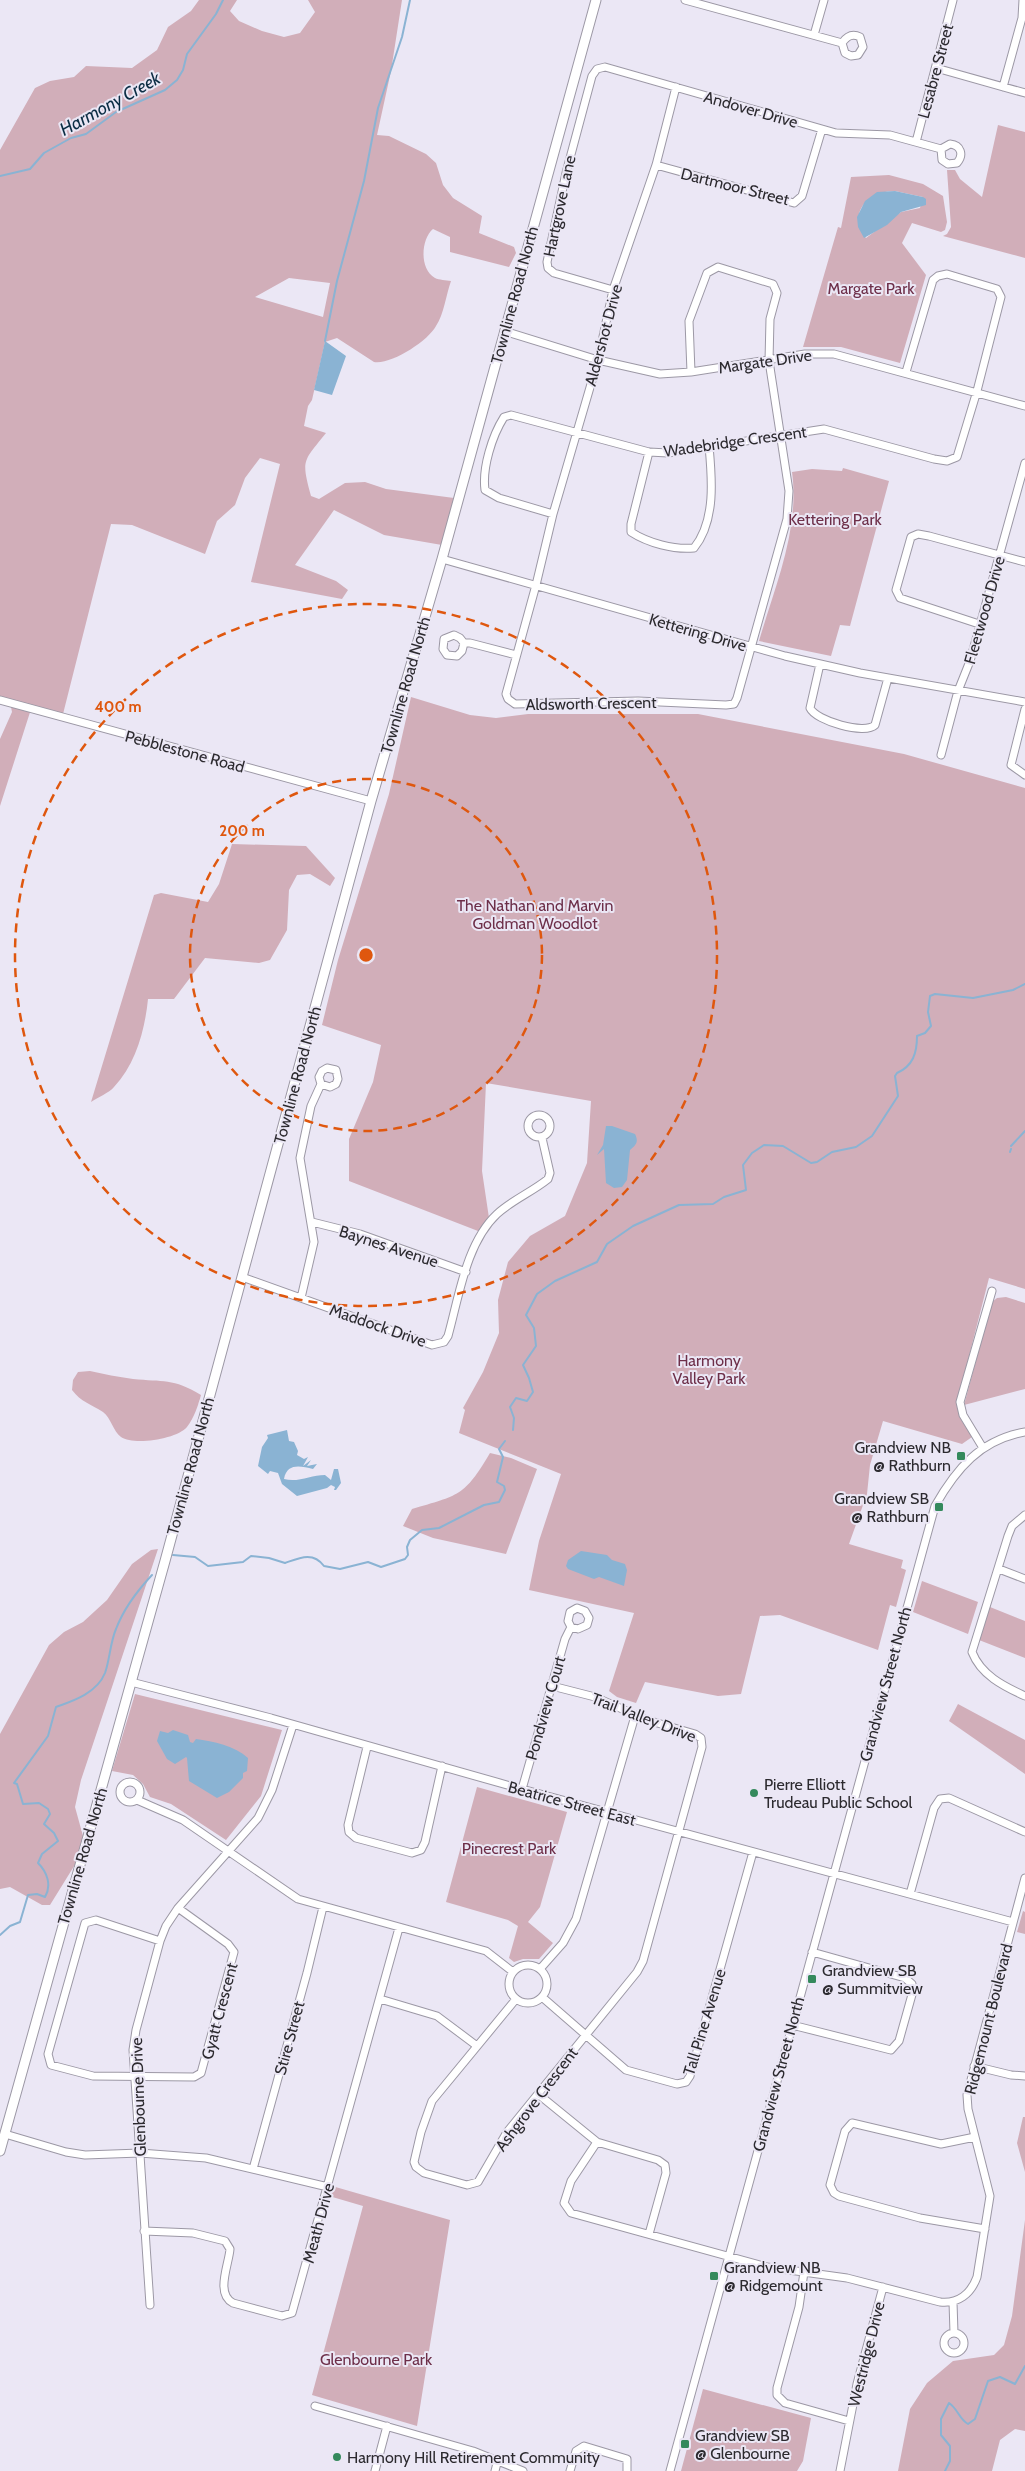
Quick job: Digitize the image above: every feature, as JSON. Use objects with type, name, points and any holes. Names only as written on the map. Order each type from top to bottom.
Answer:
[{"type":"main road","name":"Townline Road North","points":[[0,2151],[131,1682],[371,801],[442,560],[596,0]]},
{"type":"street","points":[[685,0],[842,43]]},
{"type":"street","points":[[814,35],[824,0]]},
{"type":"street","name":"Lesabre Street","points":[[916,142],[953,0]]},
{"type":"street","points":[[1003,87],[1022,18],[1024,0]]},
{"type":"street","name":"Andover Drive","points":[[592,76],[597,69],[605,67],[822,129],[848,135],[890,135],[941,150]]},
{"type":"street","points":[[936,68],[1025,92]]},
{"type":"street","name":"Hartgrove Lane","points":[[592,76],[566,173],[548,268],[554,274],[613,290]]},
{"type":"street","name":"Aldershot Drive","points":[[536,585],[553,514],[598,360],[613,290],[656,166],[676,87]]},
{"type":"street","name":"Dartmoor Street","points":[[656,166],[794,203],[802,196],[822,129]]},
{"type":"street","points":[[690,372],[689,321],[707,273],[718,266],[772,284],[778,293],[770,319],[769,361],[778,435],[788,491],[786,519],[751,647]]},
{"type":"street","name":"Wadebridge Crescent","points":[[553,514],[499,498],[485,490],[483,480],[487,460],[500,423],[504,417],[511,415],[649,452],[668,453],[824,429],[934,460],[947,461],[957,457],[977,391],[1001,297],[997,288],[947,274],[938,276],[933,280],[906,372]]},
{"type":"street","name":"Margate Drive","points":[[504,332],[598,360],[647,372],[672,374],[769,361],[805,354],[834,354],[977,391],[1025,406]]},
{"type":"street","points":[[649,452],[631,524],[631,532],[645,540],[684,549],[694,548],[702,533],[713,491],[709,446]]},
{"type":"street","name":"Fleetwood Drive","points":[[941,755],[958,691],[970,661],[1025,463]]},
{"type":"street","points":[[979,624],[900,598],[896,590],[911,536],[918,534],[1025,562]]},
{"type":"street","name":"Kettering Drive","points":[[442,560],[751,647],[820,664],[1025,702]]},
{"type":"street","name":"Aldsworth Crescent","points":[[536,585],[506,694],[508,699],[515,704],[638,701],[734,704],[751,647]]},
{"type":"street","points":[[464,643],[516,655]]},
{"type":"street","points":[[820,664],[810,708],[812,713],[822,720],[864,730],[872,729],[876,725],[888,678]]},
{"type":"street","name":"Pebblestone Road","points":[[0,700],[371,801]]},
{"type":"street","points":[[1025,708],[1011,764],[1025,775]]},
{"type":"street","points":[[301,1298],[314,1242],[300,1158],[311,1106],[321,1084]]},
{"type":"street","points":[[466,1272],[477,1240],[488,1222],[548,1179],[550,1173],[542,1138]]},
{"type":"street","name":"Baynes Avenue","points":[[312,1222],[360,1234],[466,1272]]},
{"type":"street","name":"Maddock Drive","points":[[242,1278],[432,1344],[438,1344],[444,1342],[448,1336],[466,1272]]},
{"type":"street","points":[[983,1448],[963,1415],[960,1402],[992,1291]]},
{"type":"street","name":"Grandview Street North","points":[[670,2471],[935,1506],[952,1477],[983,1448],[1009,1436],[1025,1432]]},
{"type":"street","points":[[1025,1515],[1012,1526],[972,1652],[977,1665],[1000,1684],[1025,1696]]},
{"type":"street","points":[[999,1569],[1025,1579]]},
{"type":"street","name":"Pondview Court","points":[[522,1789],[565,1639],[571,1627]]},
{"type":"street","name":"Beatrice Street East","points":[[131,1682],[1013,1922]]},
{"type":"street","name":"Trail Valley Drive","points":[[552,1686],[605,1700],[635,1716],[695,1734],[701,1738],[702,1748],[678,1832]]},
{"type":"street","points":[[540,1969],[571,1930],[635,1716]]},
{"type":"street","name":"Glenbourne Drive","points":[[150,2305],[144,2230],[134,2035],[160,1941],[166,1926],[178,1908],[258,1818],[272,1790],[293,1725]]},
{"type":"street","points":[[367,1747],[348,1825],[349,1832],[356,1838],[412,1853],[421,1850],[425,1842],[442,1766]]},
{"type":"street","points":[[910,1894],[934,1808],[940,1799],[949,1798],[1025,1832]]},
{"type":"street","points":[[137,1800],[183,1820],[288,1894],[323,1907],[489,1952],[514,1972]]},
{"type":"street","name":"Ashgrove Crescent","points":[[516,1999],[430,2105],[415,2160],[418,2170],[467,2185],[476,2184],[502,2140],[640,1967],[678,1832]]},
{"type":"street","name":"Tall Pine Avenue","points":[[542,1997],[629,2071],[677,2084],[688,2080],[753,1852]]},
{"type":"street","name":"Ridgemount Boulevard","points":[[953,2302],[967,2294],[976,2282],[990,2193],[966,2102],[1025,1878]]},
{"type":"street","name":"Stire Street","points":[[253,2169],[307,1973],[323,1907]]},
{"type":"street","name":"Gyatt Crescent","points":[[135,2077],[194,2077],[201,2073],[234,1957],[234,1950],[228,1944],[178,1908]]},
{"type":"street","points":[[135,2077],[81,2074],[53,2066],[49,2062],[48,2054],[85,1923],[96,1920],[160,1941]]},
{"type":"street","name":"Meath Drive","points":[[144,2230],[193,2233],[225,2241],[230,2250],[224,2292],[227,2299],[233,2303],[282,2316],[288,2316],[295,2309],[399,1928]]},
{"type":"street","points":[[792,2025],[884,2050],[891,2050],[899,2041],[913,1991],[912,1984],[905,1978],[812,1952]]},
{"type":"street","points":[[523,1966],[535,1966],[540,1969],[547,1983],[542,1997],[532,2003],[516,1999],[512,1994],[509,1983],[514,1972],[523,1966]]},
{"type":"street","points":[[380,2000],[437,2016],[477,2046]]},
{"type":"street","points":[[974,2066],[1011,2075],[1025,2076]]},
{"type":"street","points":[[538,2094],[597,2142],[658,2160],[665,2165],[666,2173],[650,2234]]},
{"type":"street","points":[[975,2137],[941,2144],[859,2123],[852,2123],[845,2132],[830,2185],[834,2193],[839,2196],[920,2218],[985,2229]]},
{"type":"street","points":[[4,2134],[76,2154],[140,2153],[198,2157],[328,2187]]},
{"type":"street","points":[[597,2142],[569,2186],[564,2201],[566,2208],[574,2214],[771,2268],[847,2278],[937,2302],[953,2302],[954,2333]]},
{"type":"street","points":[[804,2272],[799,2307],[777,2395],[785,2403],[850,2421]]},
{"type":"street","name":"Westridge Drive","points":[[840,2471],[857,2384],[883,2287]]},
{"type":"street","points":[[315,2406],[498,2459],[523,2471]]},
{"type":"street","points":[[375,2471],[387,2426]]},
{"type":"street","points":[[570,2471],[576,2451],[584,2446],[627,2459],[627,2471]]},
{"type":"street","points":[[495,2471],[498,2459]]},
{"type":"green space","points":[[199,0],[237,0],[230,11],[239,21],[262,31],[284,37],[300,33],[315,12],[308,0],[402,0],[391,71],[377,135],[389,136],[426,154],[436,163],[443,185],[453,198],[482,216],[479,233],[514,247],[516,253],[509,267],[450,252],[450,237],[433,229],[424,247],[426,268],[435,278],[451,281],[439,321],[432,332],[408,351],[390,360],[381,362],[374,362],[337,338],[325,342],[312,400],[308,406],[304,426],[326,433],[306,462],[306,475],[311,496],[319,499],[345,483],[365,482],[386,489],[454,498],[442,545],[384,535],[334,510],[295,565],[336,581],[348,590],[342,599],[251,582],[280,464],[260,458],[245,478],[235,505],[217,521],[205,554],[132,525],[111,524],[63,714],[32,706],[0,806],[0,739],[12,712],[10,702],[0,699],[0,150],[35,88],[50,81],[74,77],[86,66],[132,68],[157,50],[168,27],[191,11]],"holes":[[[289,278],[330,283],[323,317],[255,297]]]},
{"type":"green space","points":[[998,125],[1025,132],[1025,258],[943,236],[947,234],[951,227],[947,170],[955,170],[960,179],[982,197]]},
{"type":"green space","name":"Margate Park","points":[[889,175],[923,184],[943,196],[947,222],[945,230],[941,232],[912,223],[902,243],[926,275],[900,363],[841,347],[803,347],[838,227],[841,228],[851,177]],"holes":[[[895,191],[923,197],[920,208],[901,212],[866,238],[861,229],[859,213],[863,205],[869,200],[876,195]]]},
{"type":"green space","name":"Kettering Park","points":[[843,468],[889,481],[850,626],[840,625],[831,656],[759,641],[779,578],[789,536],[794,493],[792,472],[812,469],[842,471]]},
{"type":"green space","points":[[411,697],[470,715],[496,718],[528,714],[698,714],[904,754],[1025,788],[1025,1289],[989,1278],[957,1403],[960,1418],[972,1437],[962,1444],[883,1421],[870,1465],[867,1494],[849,1544],[903,1560],[901,1568],[906,1570],[896,1607],[890,1605],[878,1650],[780,1615],[760,1616],[741,1694],[718,1696],[645,1682],[636,1703],[617,1697],[609,1691],[634,1613],[529,1590],[539,1541],[561,1474],[459,1433],[465,1410],[463,1408],[483,1372],[499,1333],[498,1300],[508,1262],[530,1236],[565,1216],[587,1163],[591,1101],[486,1083],[482,1171],[489,1218],[478,1231],[349,1181],[349,1139],[373,1082],[381,1045],[322,1025],[338,960],[389,794]]},
{"type":"green space","points":[[232,844],[306,846],[335,878],[330,886],[310,874],[297,875],[289,890],[287,930],[270,960],[259,963],[205,958],[174,999],[148,999],[142,1034],[128,1068],[112,1089],[91,1102],[154,895],[161,893],[208,902],[219,884]]},
{"type":"green space","points":[[1006,1297],[1025,1303],[1025,1389],[964,1405],[992,1302],[997,1298]]},
{"type":"green space","points":[[90,1371],[127,1378],[175,1383],[201,1395],[192,1420],[182,1431],[155,1440],[127,1440],[118,1434],[103,1412],[83,1400],[72,1390],[73,1380],[78,1372]]},
{"type":"green space","points":[[490,1453],[511,1458],[537,1469],[506,1554],[433,1538],[403,1526],[412,1509],[440,1501],[459,1492],[473,1478]]},
{"type":"green space","points":[[158,1549],[81,1780],[75,1807],[83,1836],[76,1863],[50,1905],[42,1905],[10,1887],[0,1889],[0,1734],[49,1645],[64,1632],[83,1622],[107,1600],[132,1564],[151,1550]]},
{"type":"green space","points":[[922,1581],[978,1602],[968,1634],[913,1612]]},
{"type":"green space","points":[[990,1607],[1025,1621],[1025,1658],[979,1640]]},
{"type":"green space","points":[[135,1694],[282,1730],[261,1796],[226,1840],[171,1804],[150,1797],[143,1784],[133,1775],[112,1771]]},
{"type":"green space","points":[[958,1704],[1025,1740],[1025,1774],[949,1721]]},
{"type":"green space","name":"Pinecrest Park","points":[[477,1787],[567,1812],[540,1907],[528,1922],[553,1943],[539,1959],[523,1959],[514,1962],[509,1958],[518,1926],[508,1920],[446,1902]]},
{"type":"green space","points":[[1023,1911],[1025,1912],[1025,1934],[1017,1932]]},
{"type":"green space","points":[[1023,2117],[1025,2117],[1025,2172],[1017,2143]]},
{"type":"green space","name":"Glenbourne Park","points":[[332,2186],[450,2220],[417,2426],[312,2395],[363,2206],[329,2196]]},
{"type":"green space","points":[[1025,2220],[1025,2431],[1015,2429],[1000,2440],[992,2471],[898,2471],[910,2409],[927,2383],[953,2361],[994,2355],[1004,2345],[1012,2316]]},
{"type":"green space","points":[[703,2389],[811,2418],[803,2461],[797,2471],[681,2471]]},
{"type":"water","points":[[895,191],[923,197],[926,199],[926,205],[901,212],[887,225],[864,238],[858,227],[857,217],[865,201],[877,192]]},
{"type":"water","points":[[325,341],[346,356],[332,395],[314,390]]},
{"type":"water","points":[[606,1126],[612,1126],[635,1134],[637,1139],[634,1147],[630,1150],[627,1180],[622,1187],[614,1188],[606,1183],[604,1149],[597,1155],[603,1145]]},
{"type":"water","points":[[287,1430],[289,1441],[294,1442],[298,1451],[297,1455],[304,1459],[308,1457],[303,1466],[311,1460],[307,1466],[317,1464],[313,1469],[291,1468],[284,1479],[294,1480],[325,1475],[331,1480],[334,1469],[338,1469],[341,1483],[336,1490],[331,1485],[327,1488],[297,1496],[282,1484],[278,1473],[270,1471],[268,1474],[258,1466],[262,1447],[268,1438],[267,1435]]},
{"type":"water","points":[[581,1551],[607,1555],[612,1560],[625,1564],[627,1570],[624,1586],[599,1577],[594,1579],[568,1569],[566,1566],[568,1560]]},
{"type":"water","points":[[173,1730],[188,1735],[190,1742],[193,1743],[196,1739],[209,1741],[230,1747],[243,1754],[248,1758],[247,1771],[243,1773],[243,1778],[229,1792],[217,1798],[189,1781],[187,1758],[175,1764],[167,1759],[157,1741],[160,1731],[168,1733]]},
{"type":"waterway","name":"Harmony Creek","points":[[0,176],[30,169],[44,153],[71,138],[86,134],[116,112],[165,90],[177,80],[183,70],[187,54],[216,14],[223,0]]},
{"type":"waterway","points":[[325,341],[337,281],[364,181],[378,108],[402,37],[410,0]]},
{"type":"waterway","points":[[513,1430],[514,1418],[510,1407],[516,1398],[527,1401],[533,1392],[523,1365],[536,1346],[534,1328],[526,1315],[537,1294],[555,1281],[597,1262],[607,1244],[633,1226],[679,1205],[713,1204],[724,1197],[746,1190],[743,1165],[752,1153],[764,1145],[783,1146],[811,1163],[817,1162],[832,1152],[856,1147],[872,1136],[898,1096],[895,1076],[907,1067],[913,1058],[917,1036],[925,1033],[931,1026],[928,1012],[930,996],[935,994],[973,998],[1013,990],[1025,984]]},
{"type":"waterway","points":[[1011,1146],[1025,1131]]},
{"type":"waterway","points":[[173,1555],[195,1557],[208,1566],[243,1562],[251,1556],[269,1558],[285,1563],[311,1557],[320,1561],[324,1566],[340,1569],[368,1562],[381,1567],[405,1559],[408,1555],[407,1547],[410,1540],[422,1530],[439,1528],[484,1505],[499,1502],[505,1490],[504,1486],[497,1482],[503,1457],[499,1449],[505,1441]]},
{"type":"waterway","points":[[0,1935],[10,1926],[20,1922],[28,1895],[37,1894],[45,1897],[48,1879],[38,1863],[42,1854],[58,1841],[54,1833],[44,1824],[50,1814],[48,1809],[39,1803],[23,1804],[17,1784],[14,1783],[48,1736],[56,1707],[84,1695],[101,1680],[107,1668],[112,1640],[119,1621],[131,1600],[152,1575]]},
{"type":"waterway","points":[[945,2471],[950,2461],[950,2446],[941,2435],[941,2419],[949,2403],[968,2424],[975,2419],[988,2381],[1000,2377],[1015,2384],[1025,2366]]},
{"type":"place","name":"Grandview NB @ Rathburn","points":[[961,1456]]},
{"type":"place","name":"Grandview SB @ Rathburn","points":[[939,1507]]},
{"type":"place","name":"Pierre Elliott Trudeau Public School","points":[[754,1793]]},
{"type":"place","name":"Grandview SB @ Summitview","points":[[812,1979]]},
{"type":"place","name":"Grandview NB @ Ridgemount","points":[[714,2276]]},
{"type":"place","name":"Grandview SB @ Glenbourne","points":[[685,2444]]},
{"type":"place","name":"Harmony Hill Retirement Community","points":[[337,2457]]},
{"type":"park label","name":"The Nathan and Marvin Goldman Woodlot","points":[[535,914]]},
{"type":"park label","name":"Harmony Valley Park","points":[[709,1369]]}]
